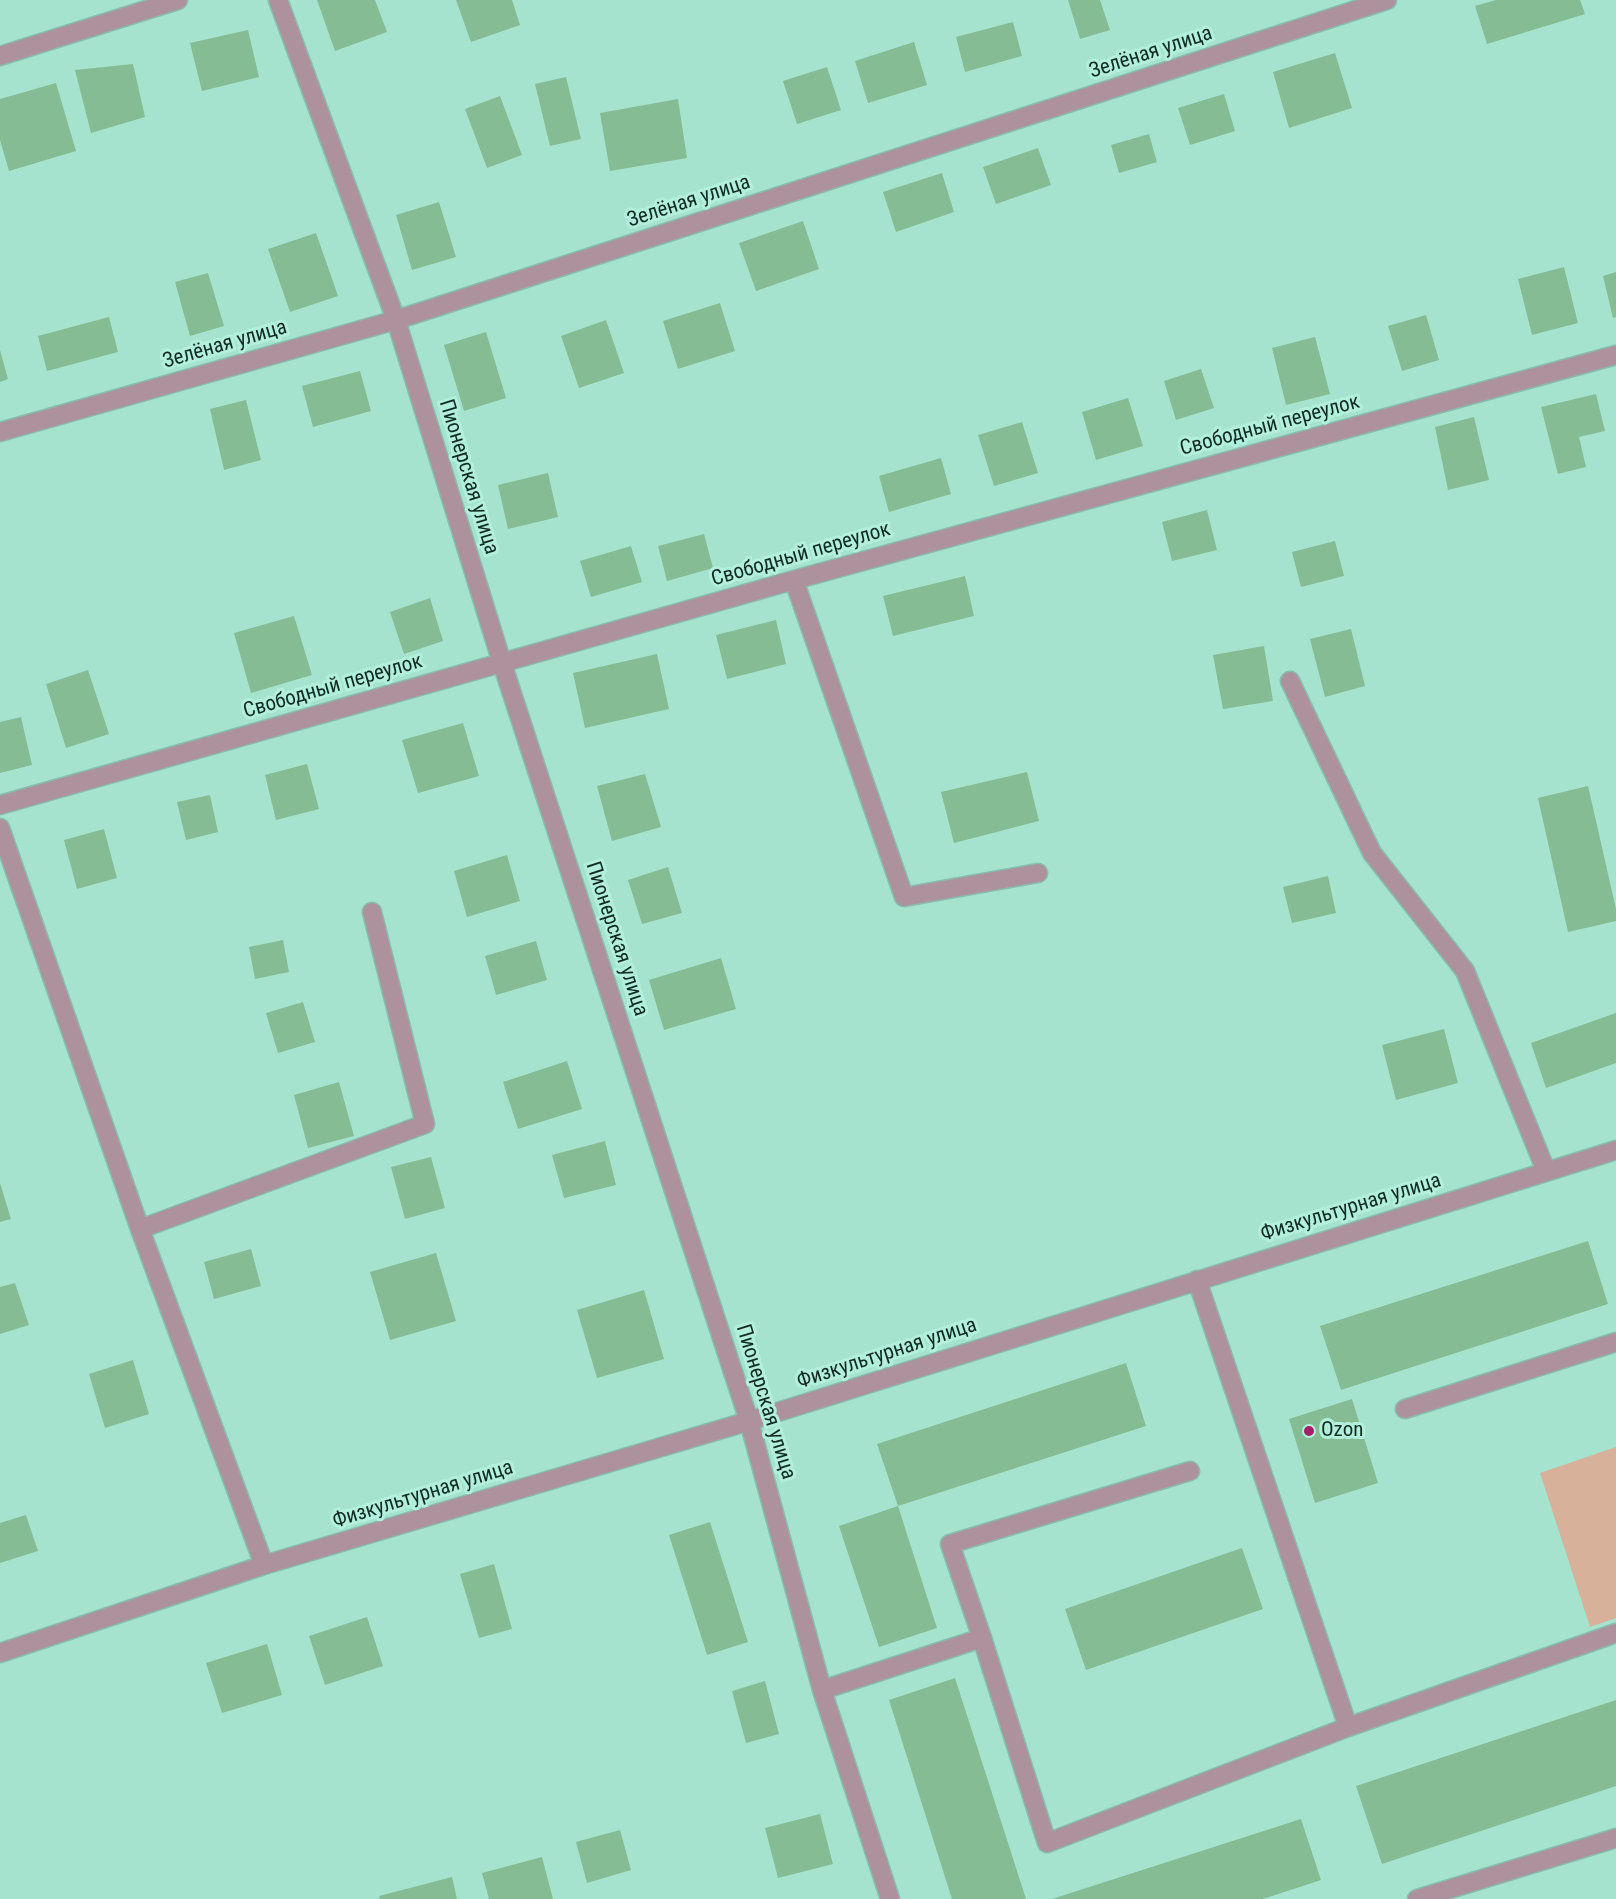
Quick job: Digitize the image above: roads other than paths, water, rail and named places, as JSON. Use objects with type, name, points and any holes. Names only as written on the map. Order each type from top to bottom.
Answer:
[{"type":"street","points":[[0,56],[178,0]]},
{"type":"street","name":"Пионерская улица","points":[[278,0],[396,320],[502,663],[749,1421],[822,1690],[890,1899]]},
{"type":"street","name":"Зелёная улица","points":[[0,432],[396,320],[1387,0]]},
{"type":"street","name":"Свободный переулок","points":[[0,805],[794,580],[1616,355]]},
{"type":"street","points":[[794,580],[904,897],[1038,873]]},
{"type":"street","points":[[1290,681],[1372,853],[1465,971],[1546,1171]]},
{"type":"street","points":[[0,828],[140,1229],[264,1565]]},
{"type":"street","points":[[140,1229],[425,1124],[372,912]]},
{"type":"street","name":"Физкультурная улица","points":[[0,1653],[264,1565],[749,1421],[1616,1150]]},
{"type":"street","points":[[1197,1280],[1348,1727]]},
{"type":"street","points":[[1406,1409],[1616,1342]]},
{"type":"street","points":[[1190,1471],[950,1544],[1047,1843],[1348,1727],[1616,1633]]},
{"type":"street","points":[[822,1690],[982,1638]]},
{"type":"street","points":[[1417,1899],[1616,1838]]},
{"type":"place","name":"Ozon","points":[[1309,1431]]}]
